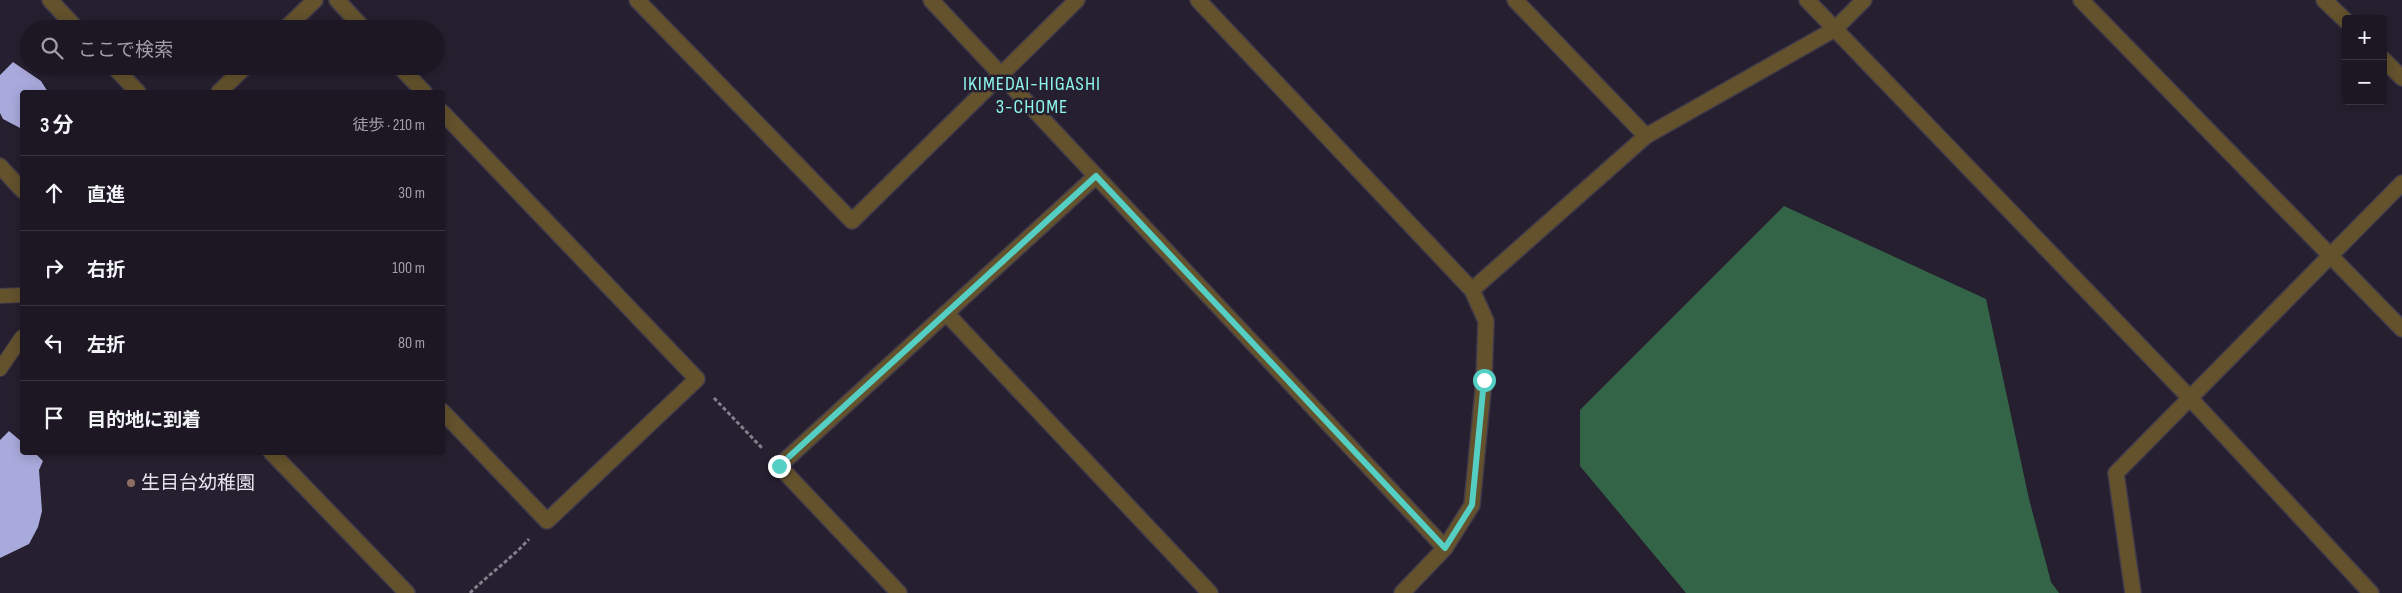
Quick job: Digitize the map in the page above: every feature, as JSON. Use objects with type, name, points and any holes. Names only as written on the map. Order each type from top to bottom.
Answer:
[{"type":"street","points":[[50,0],[69,20]]},
{"type":"street","points":[[294,20],[315,0]]},
{"type":"street","points":[[337,0],[356,20]]},
{"type":"street","points":[[637,0],[852,221],[1076,0]]},
{"type":"street","points":[[931,0],[1445,548]]},
{"type":"street","points":[[1198,0],[1472,290],[1486,321],[1484,380],[1472,505],[1445,548],[1402,593]]},
{"type":"street","points":[[1515,0],[1646,136]]},
{"type":"street","points":[[1807,0],[2188,396],[2371,593]]},
{"type":"street","points":[[1472,290],[1646,136],[1835,29],[1864,0]]},
{"type":"street","points":[[2081,0],[2402,329]]},
{"type":"street","points":[[2324,0],[2342,17]]},
{"type":"street","points":[[2384,60],[2402,78]]},
{"type":"street","points":[[122,75],[136,90]]},
{"type":"street","points":[[221,90],[237,75]]},
{"type":"street","points":[[408,75],[422,90]]},
{"type":"street","points":[[445,115],[697,379],[547,521],[445,414]]},
{"type":"street","points":[[0,166],[20,188]]},
{"type":"street","points":[[899,593],[779,466],[1096,176]]},
{"type":"street","points":[[2133,593],[2116,473],[2188,396],[2402,182]]},
{"type":"street","points":[[946,313],[1210,593]]},
{"type":"street","points":[[274,455],[407,593]]},
{"type":"lane","points":[[0,296],[20,295]]},
{"type":"lane","points":[[0,369],[20,340]]},
{"type":"path","points":[[697,379],[779,466]]},
{"type":"path","points":[[470,593],[484,578],[515,555]]},
{"type":"green space","points":[[1784,206],[1986,299],[2029,499],[2051,582],[2059,593],[1686,593],[1580,466],[1580,410]]},
{"type":"building","points":[[13,62],[20,67],[20,75],[32,75],[41,81],[47,90],[20,90],[20,128],[3,119],[0,113],[0,75]]},
{"type":"building","points":[[9,431],[20,440],[20,455],[37,455],[43,461],[39,470],[42,511],[38,527],[29,544],[0,558],[0,440]]},
{"type":"place","name":"生目台幼稚園","points":[[131,483]]},
{"type":"district","name":"IKIMEDAI-HIGASHI 3-CHOME","points":[[1032,96]]},
{"type":"route","points":[[779,466],[1096,176],[1445,548],[1472,505],[1484,380]]}]
